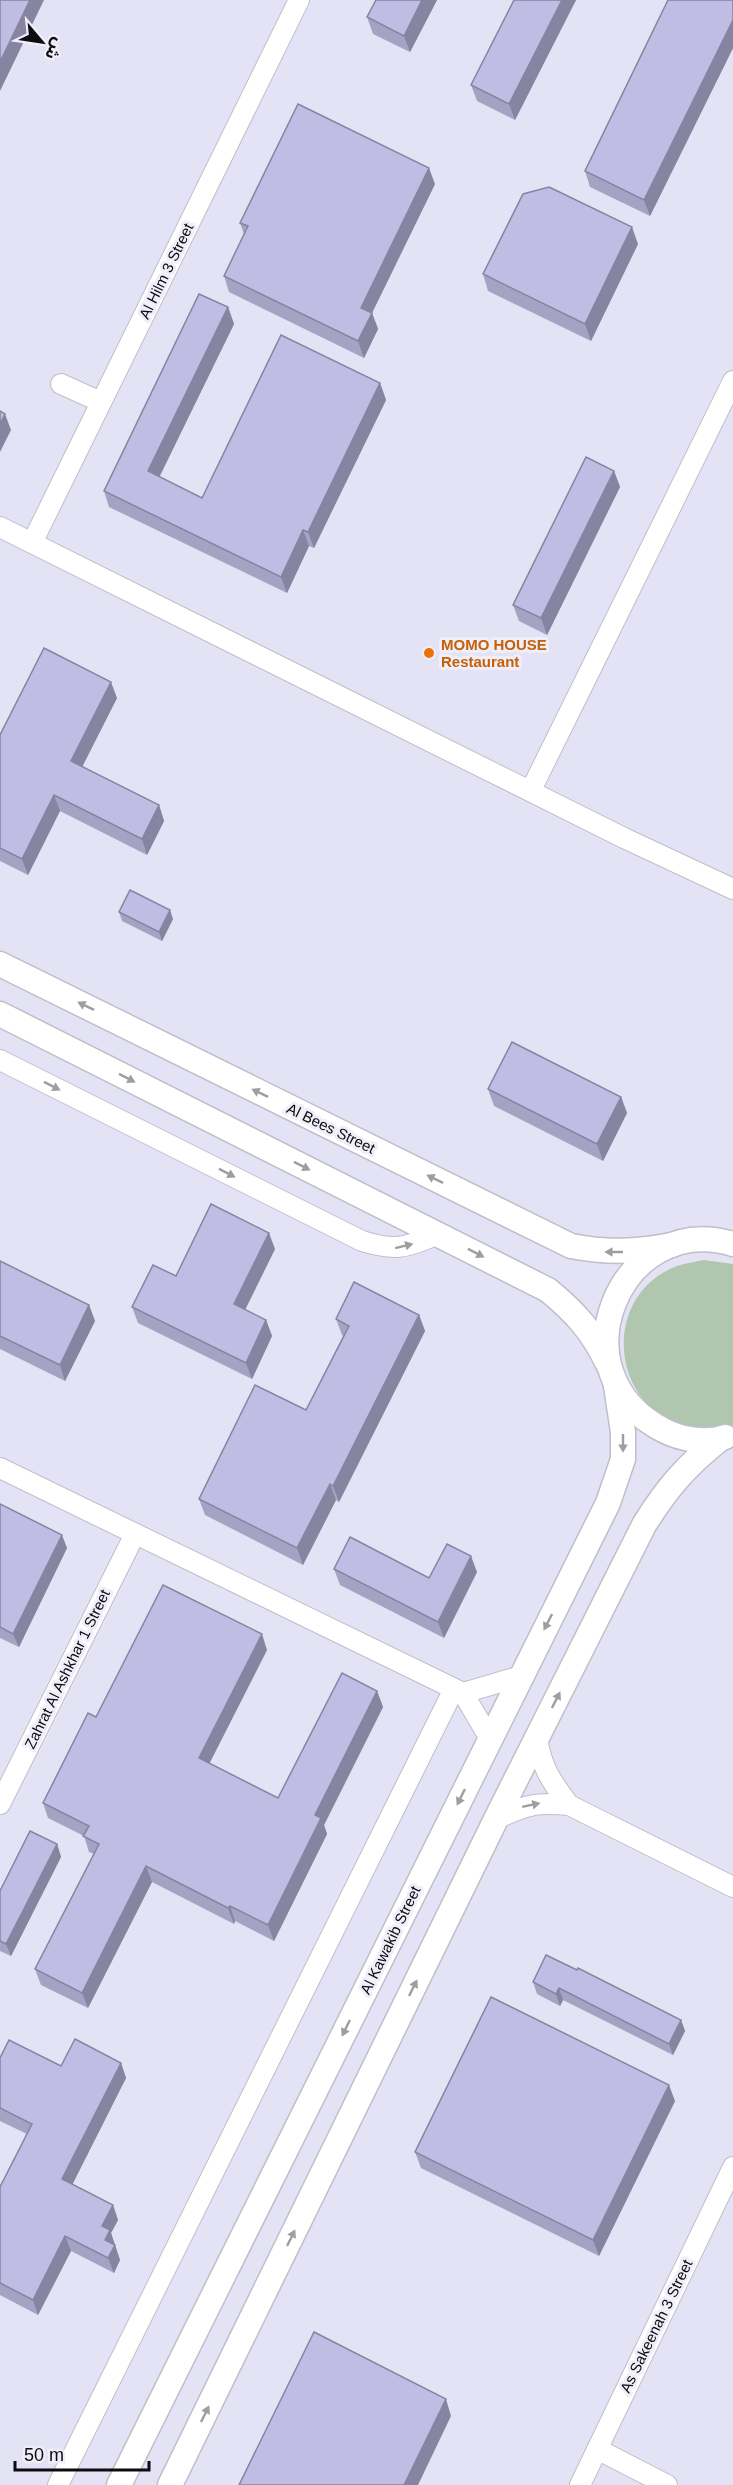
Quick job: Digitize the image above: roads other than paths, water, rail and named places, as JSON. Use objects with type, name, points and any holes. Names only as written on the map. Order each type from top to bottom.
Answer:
[{"type":"street","name":"Al Hilm 3 Street","points":[[32,543],[299,0]]},
{"type":"street","points":[[531,790],[733,381]]},
{"type":"street","points":[[61,384],[101,402]]},
{"type":"street","points":[[0,527],[733,889]]},
{"type":"street","name":"Al Bees Street","points":[[0,964],[571,1246],[605,1252],[627,1252],[697,1240],[730,1239]]},
{"type":"street","points":[[0,1014],[548,1290],[575,1312],[596,1339],[612,1375],[630,1406],[656,1427],[670,1434],[695,1440],[727,1437]]},
{"type":"street","points":[[0,1060],[362,1241],[399,1249],[439,1234]]},
{"type":"street","points":[[612,1375],[605,1335],[611,1306],[625,1280],[646,1259],[672,1245]]},
{"type":"street","name":"Al Kawakib Street","points":[[119,2485],[608,1503],[623,1459],[623,1432],[612,1375]]},
{"type":"street","points":[[170,2485],[496,1819],[644,1525],[664,1494],[690,1464],[727,1437]]},
{"type":"street","points":[[0,1468],[459,1691],[490,1739]]},
{"type":"street","name":"Zahrat Al Ashkhar 1 Street","points":[[0,1804],[135,1534]]},
{"type":"street","points":[[58,2485],[459,1691],[521,1676]]},
{"type":"street","points":[[537,1737],[540,1759],[550,1781],[569,1805]]},
{"type":"street","points":[[496,1819],[520,1807],[541,1803],[569,1805],[733,1887]]},
{"type":"street","name":"As Sakeenah 3 Street","points":[[579,2485],[733,2167]]},
{"type":"street","points":[[597,2449],[667,2485]]},
{"type":"place","name":"MOMO HOUSE Restaurant","points":[[429,653]]}]
